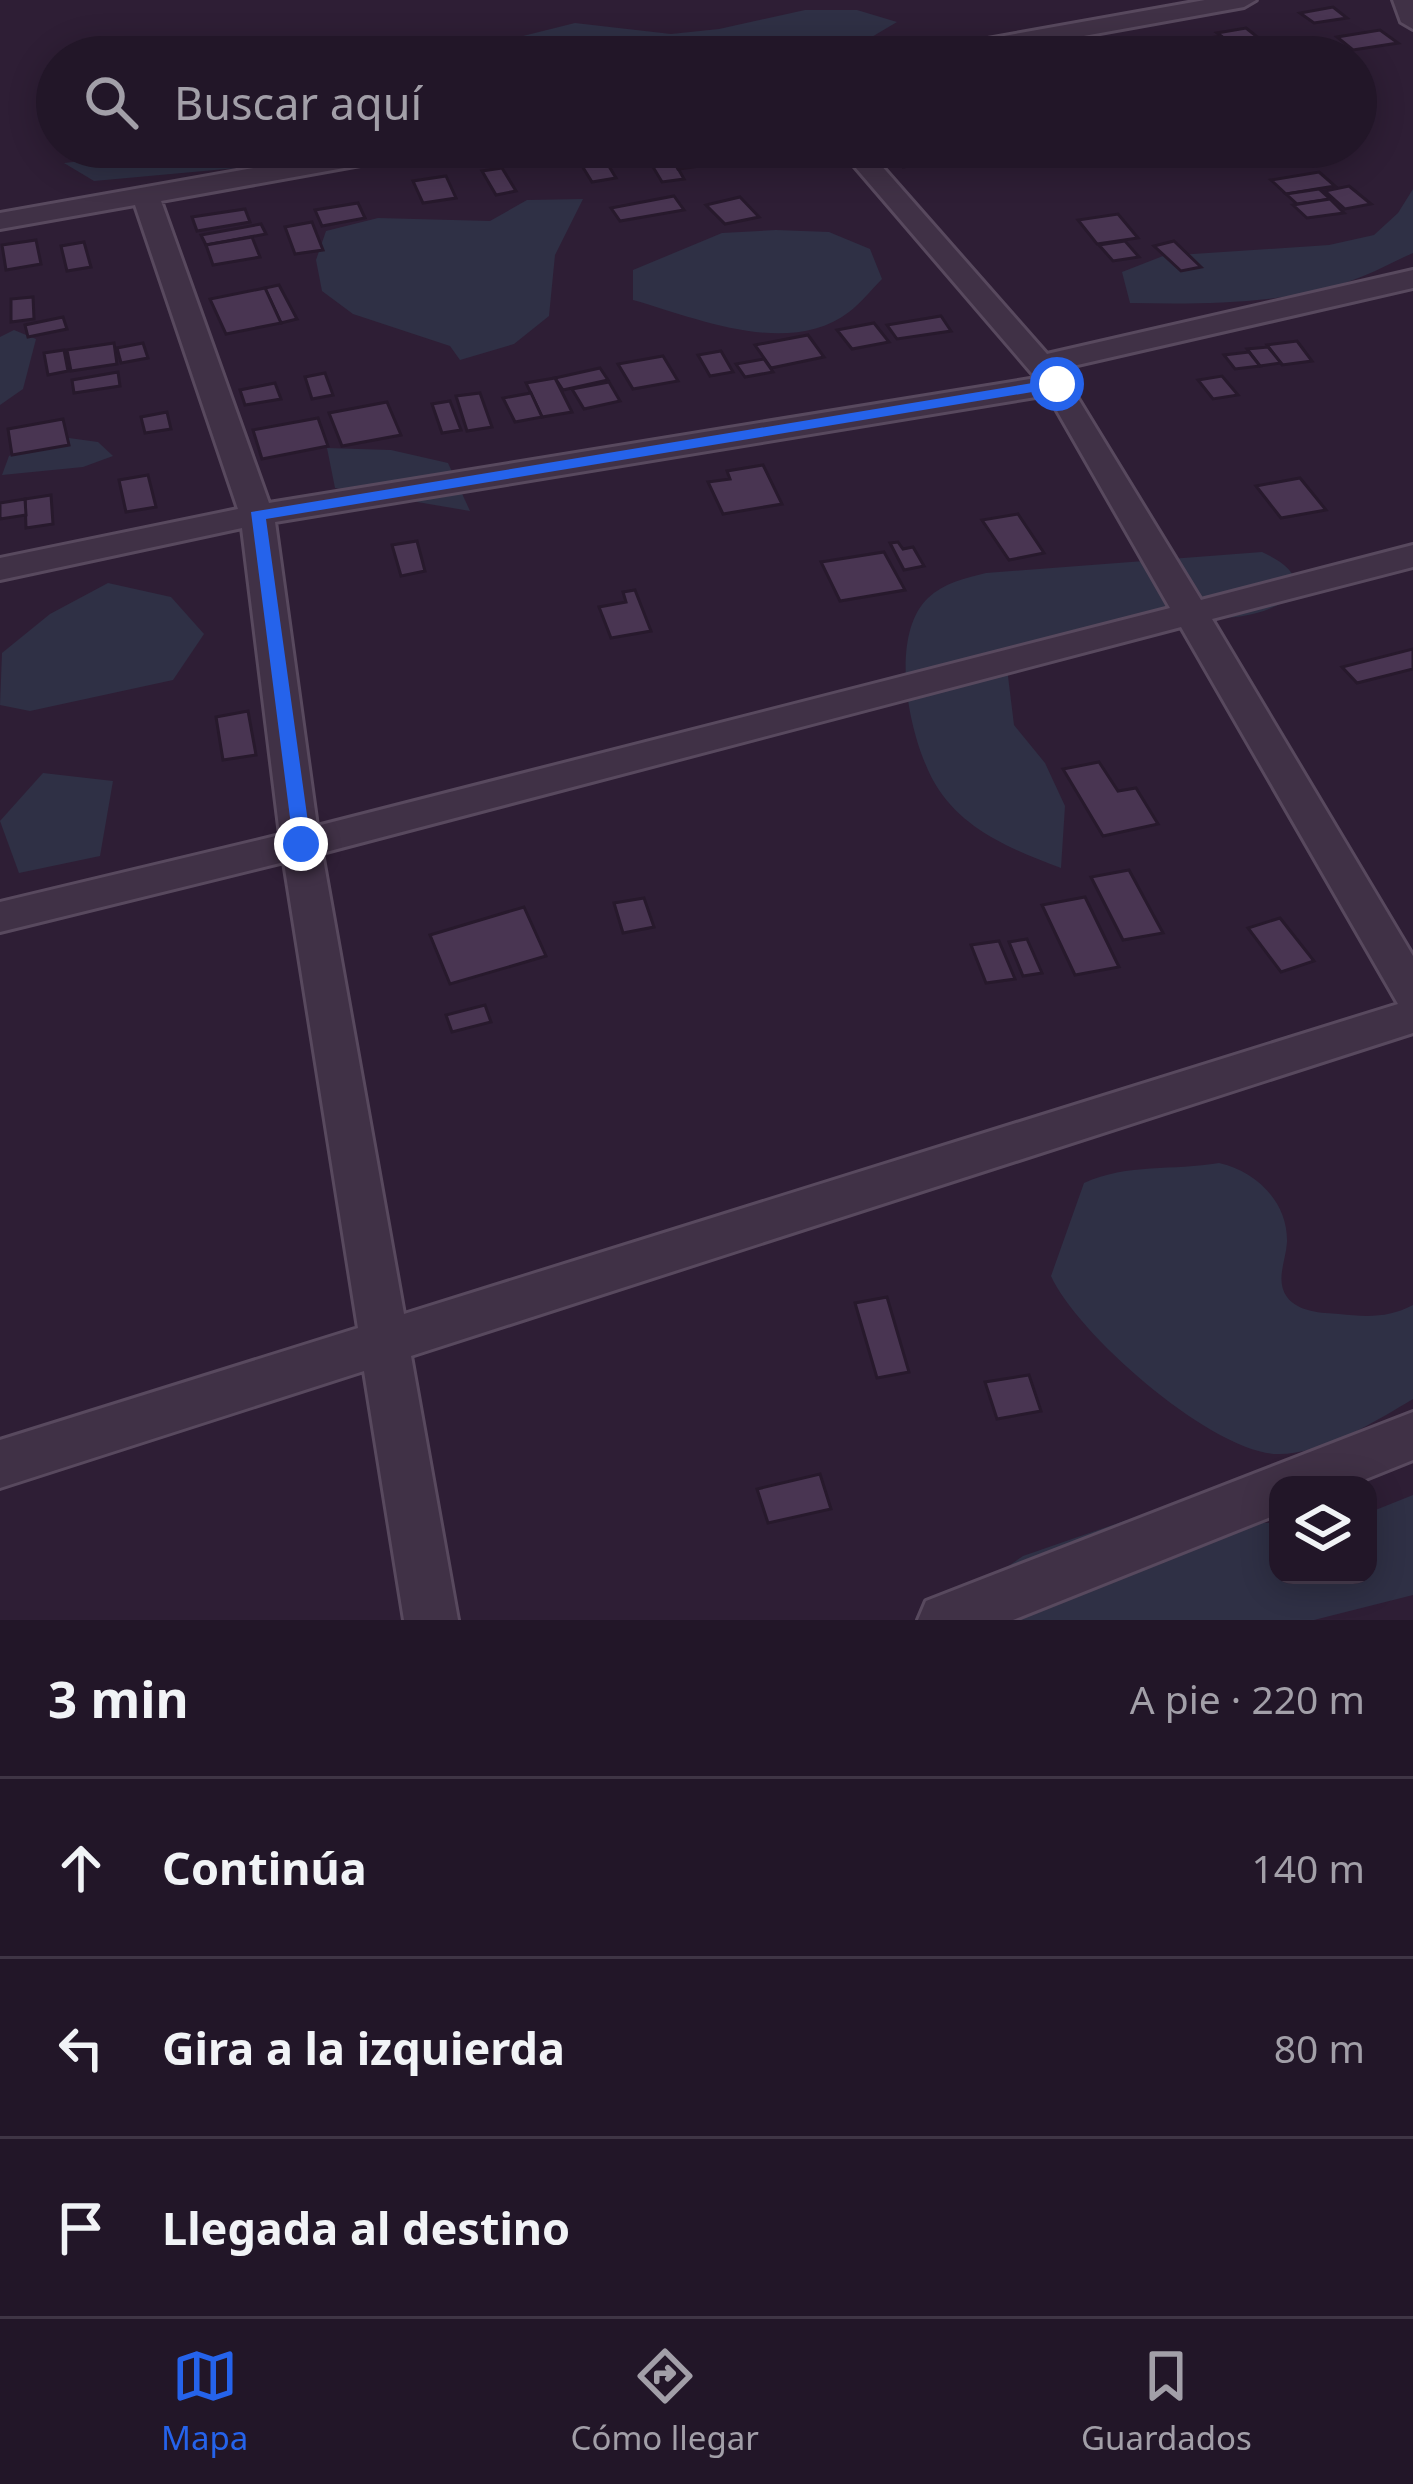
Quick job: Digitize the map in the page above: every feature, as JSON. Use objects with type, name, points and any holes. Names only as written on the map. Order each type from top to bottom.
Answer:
[{"type":"street","points":[[1043,36],[1244,0]]},
{"type":"street","points":[[1405,0],[1413,22]]},
{"type":"street","points":[[0,220],[297,168]]},
{"type":"street","points":[[869,168],[1050,374],[1413,993]]},
{"type":"street","points":[[145,195],[257,515],[301,844],[430,1620]]},
{"type":"street","points":[[0,569],[257,515],[1050,374],[1413,279]]},
{"type":"street","points":[[0,917],[301,844],[1413,556]]},
{"type":"street","points":[[0,1464],[1413,1016]]},
{"type":"street","points":[[1311,1476],[1413,1436]]},
{"type":"street","points":[[946,1620],[1269,1493]]},
{"type":"shaded area","points":[[805,10],[857,10],[897,22],[873,36],[523,36],[575,23],[671,34]]},
{"type":"shaded area","points":[[72,168],[236,168],[94,181]]},
{"type":"shaded area","points":[[1413,189],[1413,253],[1360,277],[1271,299],[1130,303],[1122,272],[1163,256],[1329,245],[1374,235],[1398,213]]},
{"type":"shaded area","points":[[583,199],[555,255],[549,316],[514,344],[460,360],[450,346],[353,314],[322,291],[316,260],[326,231],[378,218],[490,221],[527,200]]},
{"type":"shaded area","points":[[829,232],[870,249],[882,279],[849,312],[799,332],[742,330],[633,300],[633,270],[722,233]]},
{"type":"shaded area","points":[[14,330],[36,339],[23,389],[0,405],[0,337]]},
{"type":"shaded area","points":[[69,438],[98,442],[113,456],[83,467],[2,475],[9,456],[35,443]]},
{"type":"shaded area","points":[[327,448],[391,450],[448,463],[470,511],[335,488]]},
{"type":"shaded area","points":[[1262,552],[1286,567],[1300,591],[1279,605],[1235,617],[1144,617],[1105,623],[1007,668],[1014,725],[1045,763],[1065,806],[1061,868],[978,829],[950,805],[929,772],[907,694],[908,639],[915,616],[934,593],[986,573]]},
{"type":"shaded area","points":[[108,583],[171,597],[204,634],[173,680],[30,711],[0,705],[2,653],[50,614]]},
{"type":"shaded area","points":[[43,773],[113,781],[100,856],[19,873],[0,821]]},
{"type":"shaded area","points":[[1219,1163],[1257,1181],[1282,1213],[1287,1242],[1282,1284],[1297,1306],[1359,1316],[1413,1305],[1413,1399],[1312,1449],[1277,1454],[1249,1448],[1183,1412],[1088,1328],[1051,1276],[1084,1183],[1134,1170]]},
{"type":"shaded area","points":[[1413,1495],[1413,1595],[1314,1620],[929,1620],[1023,1556],[1127,1520],[1269,1523],[1269,1584],[1377,1584],[1377,1509]]},
{"type":"building","points":[[1333,7],[1347,18],[1314,23],[1300,13]]},
{"type":"building","points":[[1246,28],[1256,36],[1221,36],[1217,33]]},
{"type":"building","points":[[1380,30],[1398,43],[1377,46],[1377,36],[1343,36]]},
{"type":"building","points":[[502,168],[516,191],[496,195],[482,171]]},
{"type":"building","points":[[583,168],[610,168],[616,178],[592,182]]},
{"type":"building","points":[[654,168],[678,168],[684,179],[662,182]]},
{"type":"building","points":[[1319,172],[1335,186],[1286,194],[1271,180]]},
{"type":"building","points":[[446,176],[456,198],[423,203],[413,181]]},
{"type":"building","points":[[1349,186],[1371,204],[1345,209],[1325,191]]},
{"type":"building","points":[[1319,189],[1330,199],[1297,204],[1286,194]]},
{"type":"building","points":[[674,196],[684,210],[620,221],[611,208]]},
{"type":"building","points":[[740,197],[759,217],[725,224],[706,205]]},
{"type":"building","points":[[1330,199],[1344,213],[1307,218],[1293,205]]},
{"type":"building","points":[[358,203],[365,218],[322,226],[315,210]]},
{"type":"building","points":[[245,209],[250,222],[197,231],[192,217]]},
{"type":"building","points":[[1118,214],[1138,238],[1097,244],[1078,220]]},
{"type":"building","points":[[312,222],[323,250],[295,254],[285,227]]},
{"type":"building","points":[[261,224],[266,234],[206,245],[201,235]]},
{"type":"building","points":[[252,237],[260,257],[213,265],[206,245]]},
{"type":"building","points":[[36,240],[41,264],[6,270],[2,245]]},
{"type":"building","points":[[1125,241],[1139,257],[1113,261],[1099,245]]},
{"type":"building","points":[[1174,241],[1201,267],[1181,271],[1154,246]]},
{"type":"building","points":[[84,242],[91,267],[67,271],[61,246]]},
{"type":"building","points":[[279,285],[297,319],[281,323],[265,288]]},
{"type":"building","points":[[265,288],[281,323],[226,334],[210,299]]},
{"type":"building","points":[[33,297],[34,319],[11,322],[11,299]]},
{"type":"building","points":[[941,316],[951,331],[897,339],[887,325]]},
{"type":"building","points":[[63,317],[67,329],[28,337],[25,325]]},
{"type":"building","points":[[874,323],[889,342],[852,349],[837,330]]},
{"type":"building","points":[[808,335],[824,357],[771,368],[755,345]]},
{"type":"building","points":[[1297,341],[1312,361],[1282,365],[1267,345]]},
{"type":"building","points":[[114,343],[117,364],[71,371],[67,350]]},
{"type":"building","points":[[143,343],[148,358],[121,363],[117,348]]},
{"type":"building","points":[[1268,347],[1281,363],[1260,366],[1247,349]]},
{"type":"building","points":[[64,350],[68,371],[48,375],[44,353]]},
{"type":"building","points":[[721,351],[733,372],[710,376],[698,355]]},
{"type":"building","points":[[1249,352],[1260,366],[1235,369],[1224,355]]},
{"type":"building","points":[[663,356],[678,381],[633,389],[618,364]]},
{"type":"building","points":[[764,359],[773,372],[745,377],[736,364]]},
{"type":"building","points":[[600,368],[608,380],[563,390],[555,378]]},
{"type":"building","points":[[118,372],[120,386],[74,393],[72,380]]},
{"type":"building","points":[[325,373],[333,395],[312,399],[305,377]]},
{"type":"building","points":[[1222,376],[1238,395],[1213,399],[1198,380]]},
{"type":"building","points":[[555,378],[572,412],[542,417],[526,383]]},
{"type":"building","points":[[609,382],[620,401],[584,409],[572,389]]},
{"type":"building","points":[[275,383],[281,399],[245,405],[240,390]]},
{"type":"building","points":[[480,393],[492,427],[467,431],[456,396]]},
{"type":"building","points":[[531,393],[542,417],[515,422],[503,398]]},
{"type":"building","points":[[450,401],[461,430],[442,433],[432,404]]},
{"type":"building","points":[[387,402],[401,435],[342,446],[329,413]]},
{"type":"building","points":[[167,412],[171,429],[145,433],[141,417]]},
{"type":"building","points":[[318,418],[328,446],[262,459],[253,430]]},
{"type":"building","points":[[63,419],[69,445],[12,455],[8,429]]},
{"type":"building","points":[[763,465],[782,504],[723,514],[708,482],[730,479],[727,471]]},
{"type":"building","points":[[148,475],[156,507],[126,512],[119,480]]},
{"type":"building","points":[[1300,478],[1326,510],[1281,518],[1256,486]]},
{"type":"building","points":[[51,495],[53,524],[26,528],[25,499]]},
{"type":"building","points":[[25,499],[26,515],[0,519],[0,503]]},
{"type":"building","points":[[1018,514],[1044,553],[1009,560],[982,520]]},
{"type":"building","points":[[417,541],[425,571],[401,576],[392,545]]},
{"type":"building","points":[[898,542],[903,549],[913,547],[924,566],[904,570],[890,543]]},
{"type":"building","points":[[884,552],[905,590],[840,601],[821,562]]},
{"type":"building","points":[[635,590],[651,631],[611,638],[599,607],[626,602],[623,592]]},
{"type":"building","points":[[1413,649],[1413,669],[1357,683],[1342,667]]},
{"type":"building","points":[[248,711],[256,755],[223,760],[216,717]]},
{"type":"building","points":[[1099,762],[1118,791],[1136,788],[1158,824],[1103,836],[1063,769]]},
{"type":"building","points":[[1129,870],[1163,933],[1123,940],[1091,877]]},
{"type":"building","points":[[1085,897],[1119,967],[1075,975],[1042,905]]},
{"type":"building","points":[[644,898],[654,927],[623,933],[614,903]]},
{"type":"building","points":[[524,907],[546,956],[450,984],[430,935]]},
{"type":"building","points":[[1280,918],[1314,961],[1281,972],[1248,928]]},
{"type":"building","points":[[1027,939],[1042,973],[1023,976],[1009,942]]},
{"type":"building","points":[[999,941],[1015,979],[986,983],[971,945]]},
{"type":"building","points":[[485,1005],[491,1022],[452,1032],[446,1015]]},
{"type":"building","points":[[887,1297],[909,1372],[877,1378],[855,1303]]},
{"type":"building","points":[[1029,1375],[1041,1411],[997,1419],[985,1382]]},
{"type":"building","points":[[820,1474],[831,1509],[768,1523],[757,1489]]},
{"type":"route","points":[[301,844],[257,515],[1057,384]]}]
